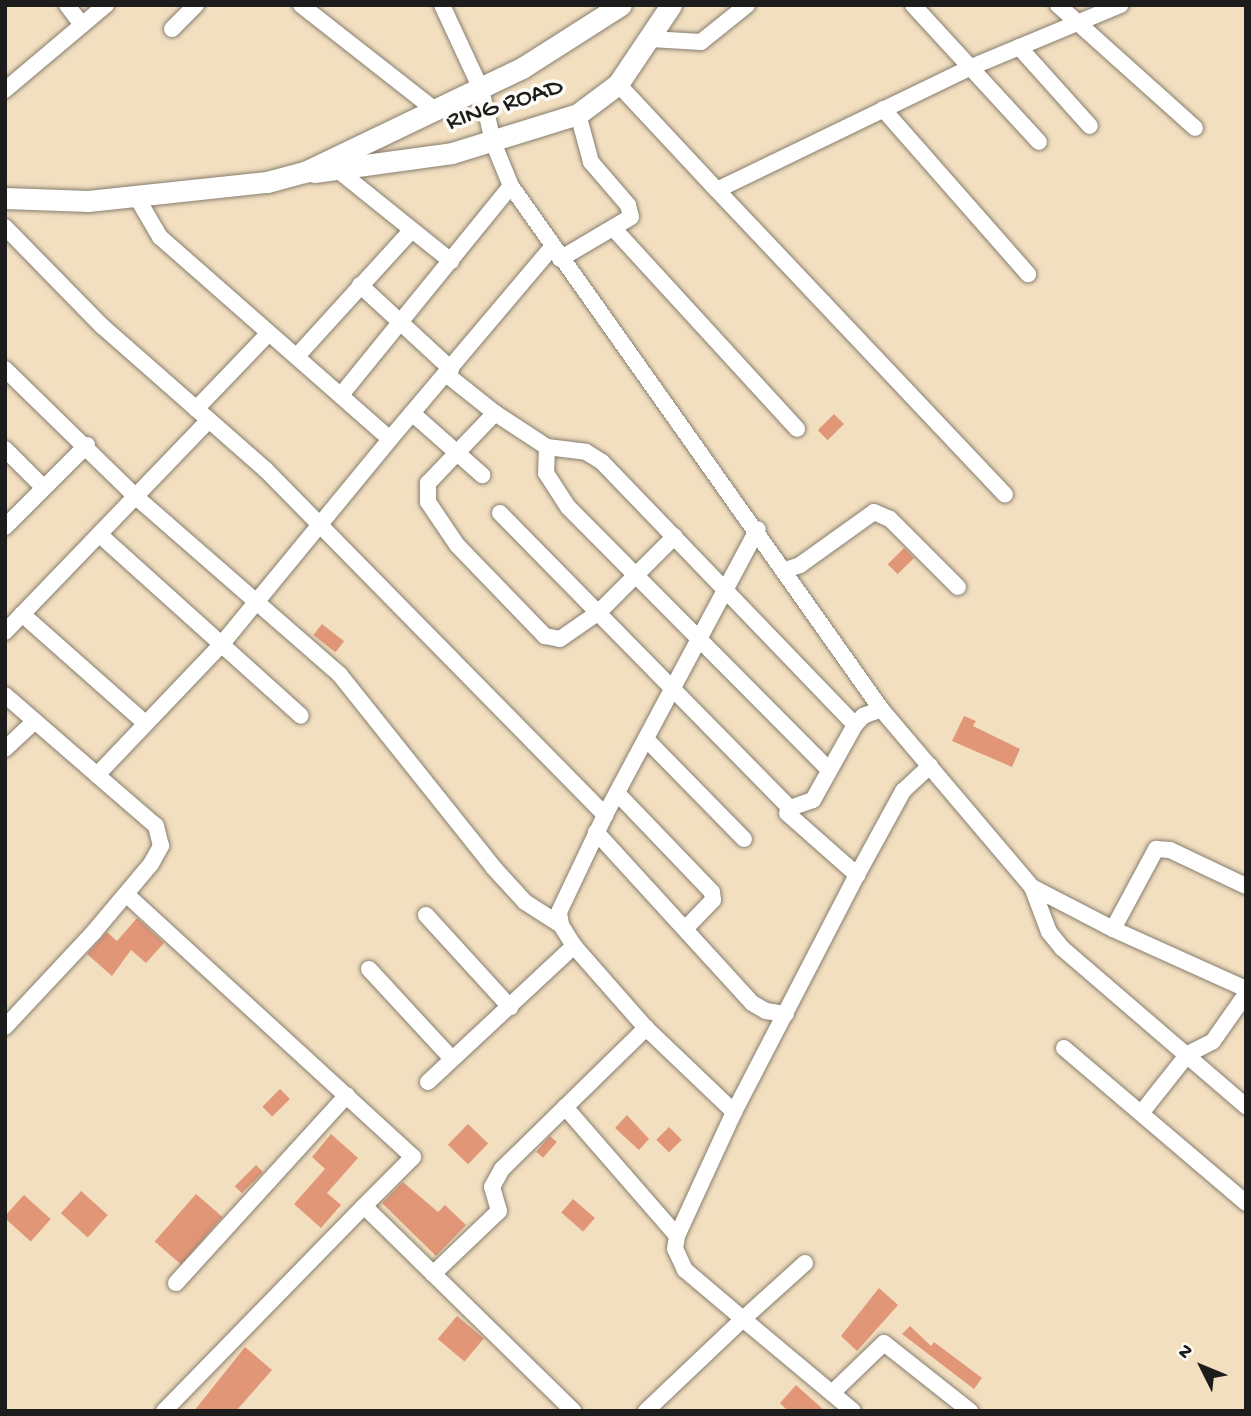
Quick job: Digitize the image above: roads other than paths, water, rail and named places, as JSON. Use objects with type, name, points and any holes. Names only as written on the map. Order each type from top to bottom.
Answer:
[{"type":"main road","name":"RING ROAD","points":[[7,194],[88,201],[267,182],[305,172],[481,89],[621,5]]},
{"type":"main road","name":"RING ROAD","points":[[305,172],[339,171],[452,153],[578,114],[618,84],[671,5]]},
{"type":"street","points":[[67,5],[82,25]]},
{"type":"street","points":[[5,90],[106,5]]},
{"type":"street","points":[[172,29],[197,5]]},
{"type":"street","points":[[301,5],[436,111]]},
{"type":"street","points":[[442,5],[481,89],[493,142],[511,186],[556,253],[758,529],[881,709],[1032,887],[1049,932],[1062,948],[1246,1105]]},
{"type":"street","points":[[650,39],[701,42],[747,5]]},
{"type":"street","points":[[913,5],[1039,142]]},
{"type":"street","points":[[1058,5],[1195,128]]},
{"type":"street","points":[[717,190],[969,68],[1120,5]]},
{"type":"street","points":[[1019,47],[1090,126]]},
{"type":"street","points":[[618,84],[1005,495]]},
{"type":"street","points":[[883,108],[1028,274]]},
{"type":"street","points":[[97,775],[220,645],[412,413],[556,253],[628,223],[631,211],[591,162],[578,114]]},
{"type":"street","points":[[339,171],[451,261]]},
{"type":"street","points":[[341,395],[511,186]]},
{"type":"street","points":[[136,196],[160,237],[268,334],[298,355],[390,439]]},
{"type":"street","points":[[5,227],[58,284],[319,523],[605,815]]},
{"type":"street","points":[[614,229],[797,429]]},
{"type":"street","points":[[298,355],[411,231]]},
{"type":"street","points":[[360,285],[495,413],[547,447],[594,456],[675,536],[855,725]]},
{"type":"street","points":[[5,632],[100,536],[268,334]]},
{"type":"street","points":[[5,369],[86,445],[135,496],[340,675],[493,867],[525,902],[561,925]]},
{"type":"street","points":[[412,413],[482,475]]},
{"type":"street","points":[[495,413],[428,482],[425,493],[441,526],[457,545],[550,639],[568,636],[599,612],[675,536]]},
{"type":"street","points":[[5,527],[86,445]]},
{"type":"street","points":[[547,447],[546,473],[553,488],[634,575],[827,768]]},
{"type":"street","points":[[5,449],[43,486]]},
{"type":"street","points":[[785,570],[800,565],[874,512],[890,519],[958,587]]},
{"type":"street","points":[[499,513],[599,612],[670,691],[790,808],[813,800],[827,768],[855,725],[863,716],[881,709]]},
{"type":"street","points":[[734,1112],[646,1028],[574,946],[561,925],[559,912],[596,832],[758,529]]},
{"type":"street","points":[[100,536],[302,716]]},
{"type":"street","points":[[22,614],[145,723]]},
{"type":"street","points":[[5,695],[97,775],[161,836],[151,864],[5,1027]]},
{"type":"street","points":[[5,749],[34,722]]},
{"type":"street","points":[[646,739],[744,839]]},
{"type":"street","points":[[853,1411],[685,1270],[675,1249],[677,1236],[734,1112],[857,875],[903,791],[930,766]]},
{"type":"street","points":[[617,793],[712,892],[713,900],[685,929]]},
{"type":"street","points":[[787,813],[857,875]]},
{"type":"street","points":[[596,832],[752,1003],[766,1012],[786,1014]]},
{"type":"street","points":[[1113,929],[1156,849],[1170,850],[1246,886]]},
{"type":"street","points":[[1032,887],[1246,992],[1213,1041],[1188,1054],[1142,1112]]},
{"type":"street","points":[[126,894],[413,1157],[164,1411]]},
{"type":"street","points":[[426,915],[510,1007]]},
{"type":"street","points":[[428,1082],[574,946]]},
{"type":"street","points":[[369,968],[452,1059]]},
{"type":"street","points":[[433,1274],[493,1219],[499,1203],[492,1187],[502,1169],[646,1028]]},
{"type":"street","points":[[1064,1048],[1246,1203]]},
{"type":"street","points":[[176,1283],[347,1095]]},
{"type":"street","points":[[565,1107],[677,1236]]},
{"type":"street","points":[[364,1206],[573,1411]]},
{"type":"street","points":[[646,1411],[805,1263]]},
{"type":"street","points":[[832,1393],[884,1343],[970,1411]]}]
